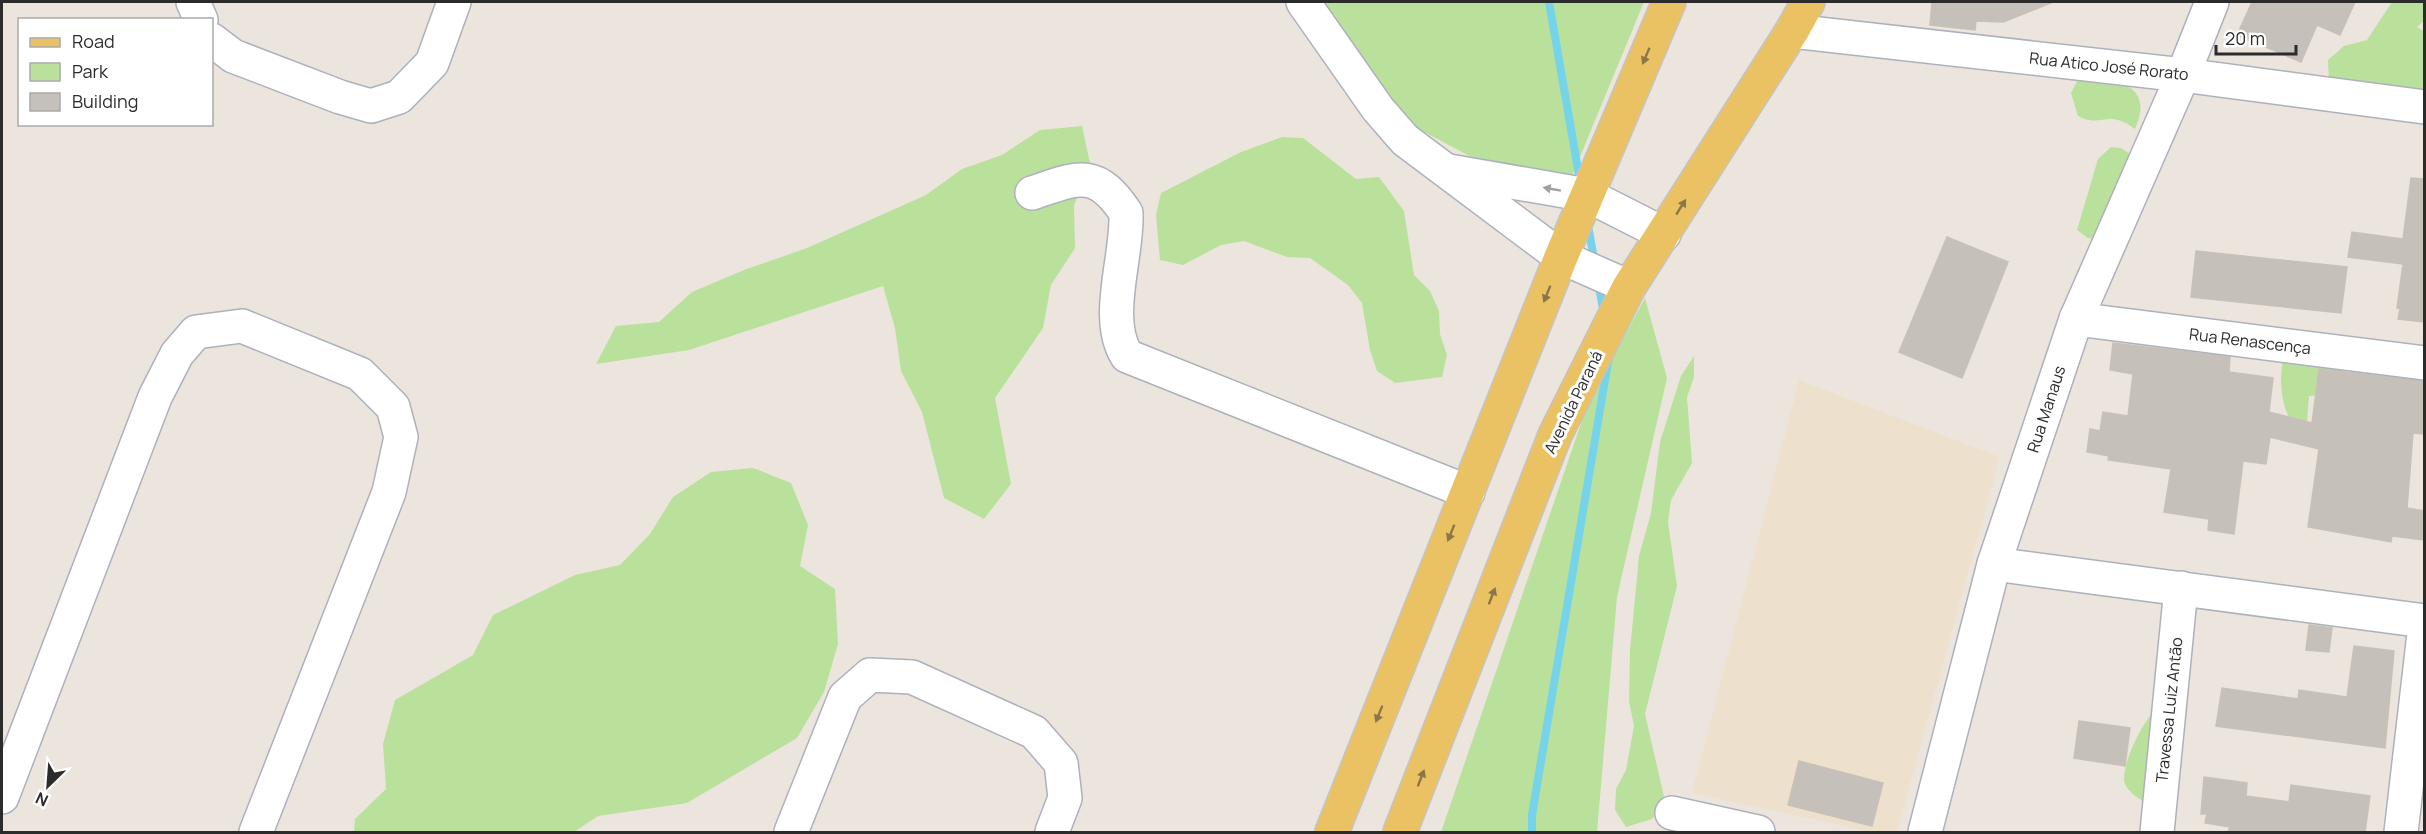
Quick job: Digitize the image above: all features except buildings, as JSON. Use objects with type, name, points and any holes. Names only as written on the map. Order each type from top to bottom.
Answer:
[{"type":"main road","points":[[1332,832],[1561,257],[1669,2]]},
{"type":"main road","name":"Avenida Paraná","points":[[1400,832],[1555,435],[1624,299],[1808,2]]},
{"type":"street","points":[[193,2],[200,18]]},
{"type":"street","points":[[213,41],[233,56],[340,97],[371,106],[399,97],[432,63],[454,2]]},
{"type":"street","points":[[1303,2],[1378,109],[1405,141],[1561,257],[1624,299]]},
{"type":"street","name":"Rua Manaus","points":[[1925,832],[1994,564],[2076,319],[2183,75],[2212,2]]},
{"type":"street","name":"Rua Atico José Rorato","points":[[1792,31],[2183,75],[2424,107]]},
{"type":"street","points":[[1441,170],[1587,195],[1664,234]]},
{"type":"street","points":[[1032,193],[1077,178],[1105,186],[1126,213],[1122,268],[1116,303],[1121,346],[1127,356],[1468,492]]},
{"type":"street","name":"Rua Renascença","points":[[2076,319],[2424,363]]},
{"type":"street","points":[[2,797],[155,398],[177,354],[196,332],[242,326],[360,374],[393,407],[401,437],[390,492],[256,832]]},
{"type":"street","points":[[1994,564],[2424,621]]},
{"type":"street","name":"Travessa Luiz Antão","points":[[2157,832],[2181,588]]},
{"type":"street","points":[[2401,832],[2424,634]]},
{"type":"street","points":[[791,832],[845,697],[870,675],[912,677],[1034,732],[1061,763],[1065,798],[1052,832]]},
{"type":"street","points":[[1672,813],[1758,832]]},
{"type":"shaded area","points":[[1799,380],[2000,457],[1897,832],[1870,832],[1692,793]]},
{"type":"green space","points":[[1318,2],[1644,2],[1570,181],[1477,160],[1409,124]]},
{"type":"green space","points":[[2392,2],[2424,2],[2424,21],[2417,27],[2424,31],[2424,103],[2329,82],[2328,60],[2344,46],[2367,40]]},
{"type":"green space","points":[[2081,73],[2118,81],[2136,93],[2140,102],[2140,114],[2135,129],[2117,120],[2093,121],[2078,116],[2071,93]]},
{"type":"green space","points":[[1082,126],[1091,168],[1074,205],[1075,248],[1051,285],[1043,328],[995,398],[1011,484],[984,519],[944,498],[922,412],[901,371],[895,328],[883,286],[689,350],[596,364],[616,326],[659,322],[692,292],[744,270],[807,248],[926,195],[962,169],[1002,155],[1040,130]]},
{"type":"green space","points":[[1282,137],[1303,138],[1356,179],[1379,177],[1404,211],[1414,275],[1430,291],[1439,311],[1440,334],[1447,355],[1442,377],[1395,383],[1377,371],[1370,350],[1362,303],[1348,285],[1310,258],[1287,257],[1244,241],[1221,245],[1183,265],[1160,260],[1156,215],[1161,193],[1241,152]]},
{"type":"green space","points":[[2111,147],[2121,148],[2130,154],[2099,239],[2088,238],[2077,230],[2098,159]]},
{"type":"green space","points":[[1645,298],[1667,378],[1617,597],[1597,832],[1441,832],[1588,403]]},
{"type":"green space","points":[[2284,355],[2344,361],[2343,373],[2320,395],[2309,396],[2307,422],[2290,419],[2284,404],[2281,371]]},
{"type":"green space","points":[[1694,356],[1694,377],[1687,397],[1692,463],[1671,500],[1668,522],[1677,586],[1645,714],[1665,801],[1652,819],[1626,827],[1615,810],[1616,789],[1626,770],[1634,726],[1629,701],[1630,650],[1639,556],[1651,513],[1660,442],[1681,376]]},
{"type":"green space","points":[[753,468],[791,483],[808,525],[800,566],[835,589],[838,644],[824,692],[797,738],[687,803],[598,816],[574,832],[354,832],[355,819],[386,789],[383,744],[395,700],[473,655],[493,615],[575,575],[620,565],[650,534],[673,497],[711,472]]},
{"type":"green space","points":[[2156,710],[2146,804],[2129,790],[2124,777],[2133,745],[2145,723]]},
{"type":"waterway","points":[[1549,2],[1580,181]]},
{"type":"waterway","points":[[1588,226],[1595,264]]},
{"type":"waterway","points":[[1598,282],[1604,314]]},
{"type":"waterway","points":[[1532,832],[1532,815],[1609,356]]}]
